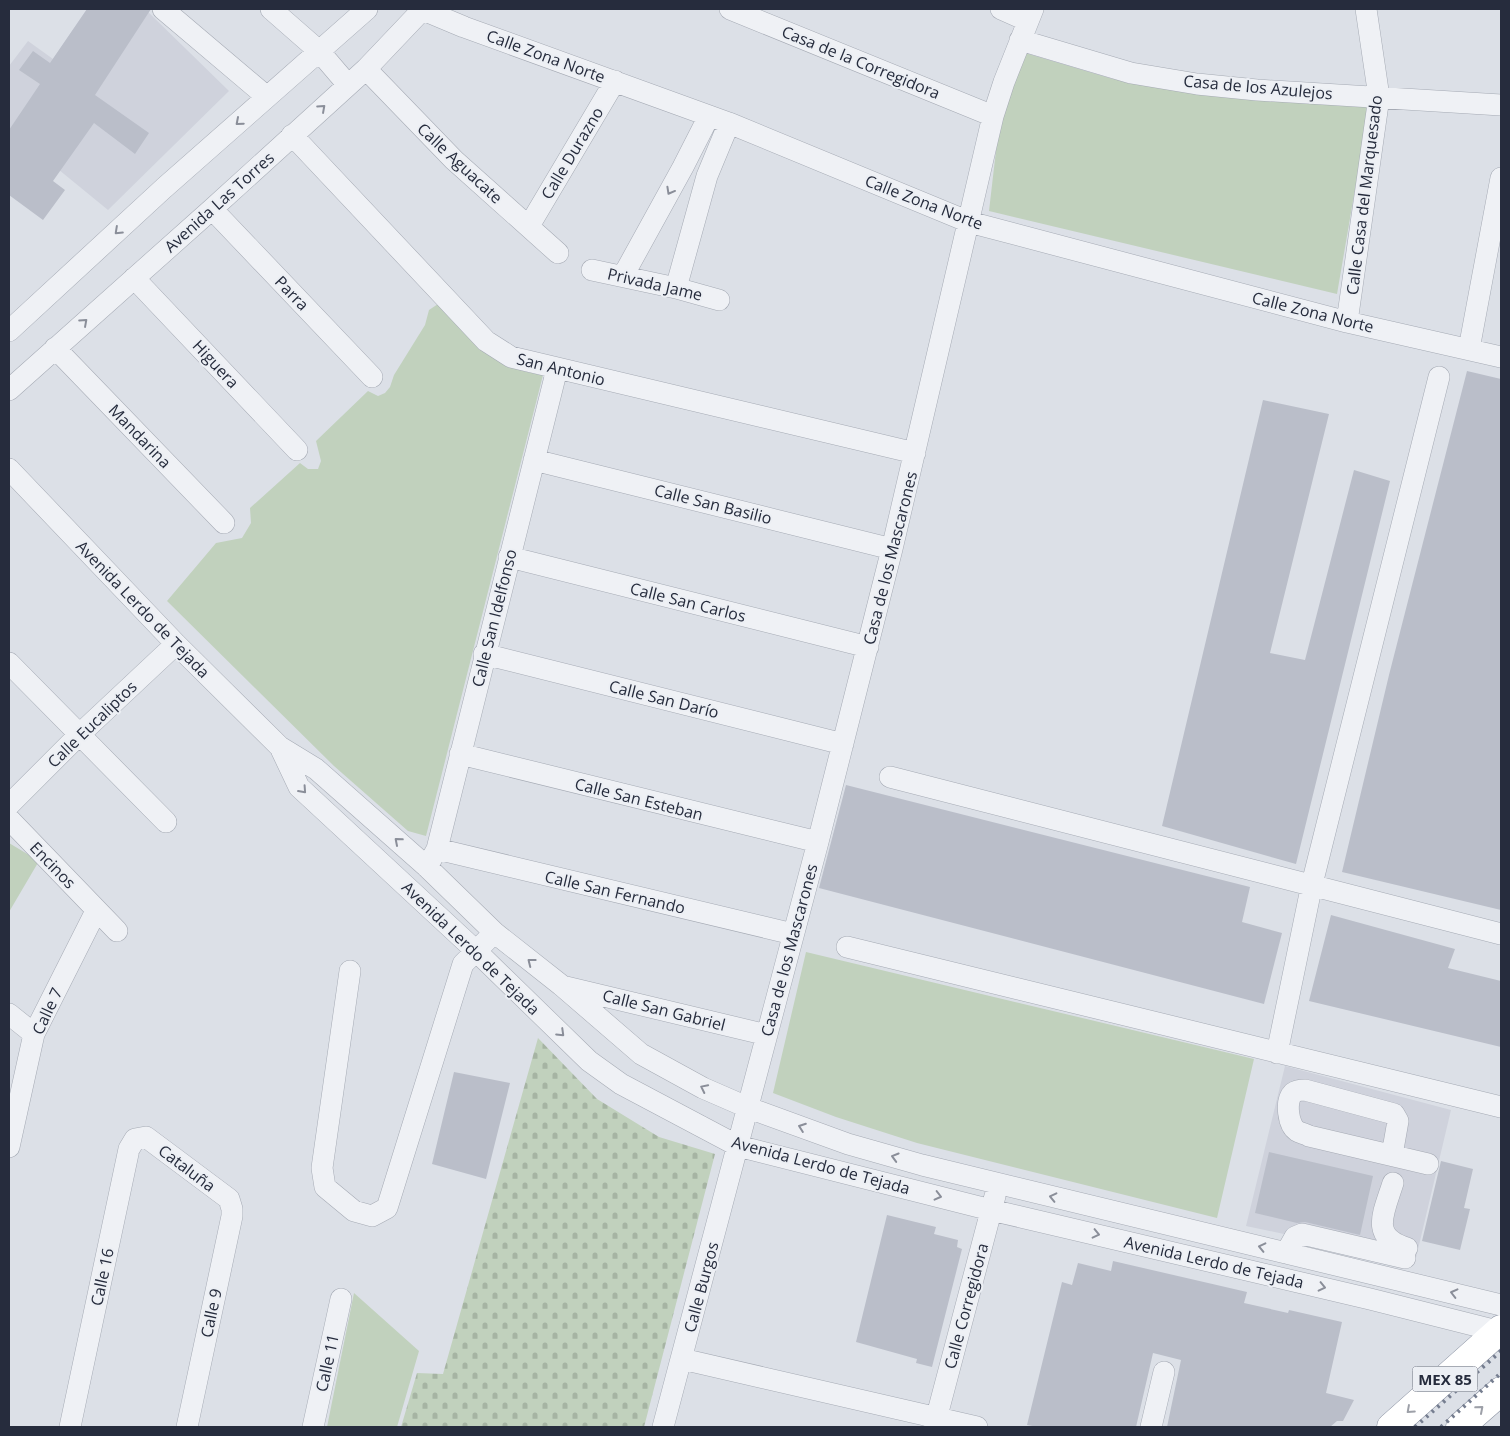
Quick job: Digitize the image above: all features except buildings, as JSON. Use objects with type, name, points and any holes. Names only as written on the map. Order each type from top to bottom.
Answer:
[{"type":"highway","name":"MEX 85","points":[[1391,1427],[1501,1324]]},
{"type":"highway","name":"MEX 85","points":[[1460,1427],[1501,1391]]},
{"type":"street","points":[[163,9],[268,97]]},
{"type":"street","points":[[271,9],[319,51],[348,85]]},
{"type":"street","points":[[9,331],[164,188],[367,9]]},
{"type":"street","name":"Avenida Las Torres","points":[[9,390],[366,69],[422,9]]},
{"type":"street","name":"Calle Zona Norte","points":[[422,9],[464,27],[729,124],[969,222],[1347,322],[1501,358]]},
{"type":"street","name":"Casa de la Corregidora","points":[[730,9],[992,116]]},
{"type":"street","name":"Casa de los Azulejos","points":[[1001,9],[1131,73],[1197,84],[1257,90],[1501,106]]},
{"type":"street","name":"Calle Casa del Marquesado","points":[[1347,322],[1379,97],[1366,9]]},
{"type":"street","name":"Casa de los Mascarones","points":[[738,1146],[818,842],[916,454],[992,116],[1027,23]]},
{"type":"street","name":"Calle Aguacate","points":[[366,69],[454,160],[558,253]]},
{"type":"street","name":"Calle Durazno","points":[[529,226],[615,81]]},
{"type":"street","points":[[623,276],[683,167],[708,116]]},
{"type":"street","points":[[676,288],[707,176],[729,124]]},
{"type":"street","name":"San Antonio","points":[[292,135],[486,341],[510,357],[916,454]]},
{"type":"street","points":[[683,167],[707,176]]},
{"type":"street","points":[[1468,349],[1497,224],[1501,178]]},
{"type":"street","name":"Parra","points":[[212,209],[372,377]]},
{"type":"street","name":"Privada Jame","points":[[592,270],[676,288],[719,300]]},
{"type":"street","name":"Higuera","points":[[134,278],[297,450]]},
{"type":"street","name":"Mandarina","points":[[55,348],[224,524]]},
{"type":"street","name":"Calle San Idelfonso","points":[[432,858],[557,368]]},
{"type":"street","points":[[1277,1053],[1312,884],[1439,377]]},
{"type":"street","name":"Calle San Basilio","points":[[534,460],[892,550]]},
{"type":"street","name":"Avenida Lerdo de Tejada","points":[[9,469],[176,644],[280,747],[316,769],[432,858],[495,933],[561,985],[642,1054],[703,1088],[748,1108],[848,1144],[998,1184],[1286,1253],[1501,1324]]},
{"type":"street","name":"Calle San Carlos","points":[[509,557],[868,647]]},
{"type":"street","name":"Calle Eucaliptos","points":[[9,805],[80,734],[176,644]]},
{"type":"street","name":"Calle San Darío","points":[[484,654],[843,744]]},
{"type":"street","points":[[9,664],[166,822]]},
{"type":"street","name":"Avenida Lerdo de Tejada","points":[[280,747],[299,787],[476,951],[589,1061],[620,1084],[738,1146],[992,1210],[1370,1299],[1501,1324]]},
{"type":"street","name":"Calle San Esteban","points":[[460,754],[818,842]]},
{"type":"street","points":[[890,777],[1501,934]]},
{"type":"street","name":"Encinos","points":[[9,819],[116,931]]},
{"type":"street","name":"Calle San Fernando","points":[[432,858],[793,934]]},
{"type":"street","name":"Calle 7","points":[[9,1147],[34,1034],[96,911]]},
{"type":"street","points":[[350,971],[322,1168],[325,1187],[354,1211],[372,1216],[387,1208],[463,964],[495,933]]},
{"type":"street","points":[[847,947],[1501,1107]]},
{"type":"street","name":"Calle San Gabriel","points":[[561,985],[767,1035]]},
{"type":"street","points":[[9,1014],[34,1034]]},
{"type":"street","points":[[1392,1155],[1398,1121],[1394,1114],[1305,1090],[1296,1091],[1292,1094],[1289,1102],[1290,1116],[1293,1126],[1297,1131],[1309,1136],[1428,1164]]},
{"type":"street","name":"Cataluña","points":[[146,1137],[229,1199]]},
{"type":"street","name":"Calle 16","points":[[70,1427],[129,1149],[135,1138],[146,1137]]},
{"type":"street","name":"Calle Burgos","points":[[663,1427],[738,1146]]},
{"type":"street","points":[[1286,1253],[1295,1237],[1302,1234],[1406,1253],[1385,1236],[1382,1228],[1382,1219],[1393,1183]]},
{"type":"street","name":"Calle Corregidora","points":[[935,1422],[998,1184]]},
{"type":"street","name":"Calle 9","points":[[187,1427],[232,1216],[229,1199]]},
{"type":"street","name":"Calle 11","points":[[312,1427],[340,1299]]},
{"type":"street","points":[[682,1359],[935,1422],[977,1427]]},
{"type":"street","points":[[1151,1427],[1164,1372]]},
{"type":"shaded area","points":[[87,9],[145,9],[229,91],[108,210],[9,129],[9,66],[28,41],[53,59]]},
{"type":"shaded area","points":[[1285,1066],[1451,1110],[1415,1262],[1246,1226]]},
{"type":"green space","points":[[1022,52],[1113,79],[1207,95],[1370,102],[1337,294],[989,211],[1000,116]]},
{"type":"green space","points":[[441,302],[473,340],[495,359],[508,366],[543,375],[426,836],[408,831],[334,766],[167,601],[216,543],[242,538],[251,523],[250,508],[300,463],[308,469],[318,469],[321,461],[316,441],[368,391],[378,396],[385,393],[425,325],[429,310]]},
{"type":"green space","points":[[9,843],[39,861],[9,912]]},
{"type":"green space","points":[[806,952],[1254,1059],[1217,1218],[917,1143],[836,1117],[773,1093]]},
{"type":"green space","points":[[538,1038],[597,1099],[659,1137],[715,1154],[644,1427],[401,1427],[417,1373],[443,1374]]},
{"type":"green space","points":[[354,1293],[419,1351],[397,1427],[327,1427]]},
{"type":"railway","points":[[1415,1427],[1501,1351]]},
{"type":"railway","points":[[1441,1427],[1501,1373]]}]
